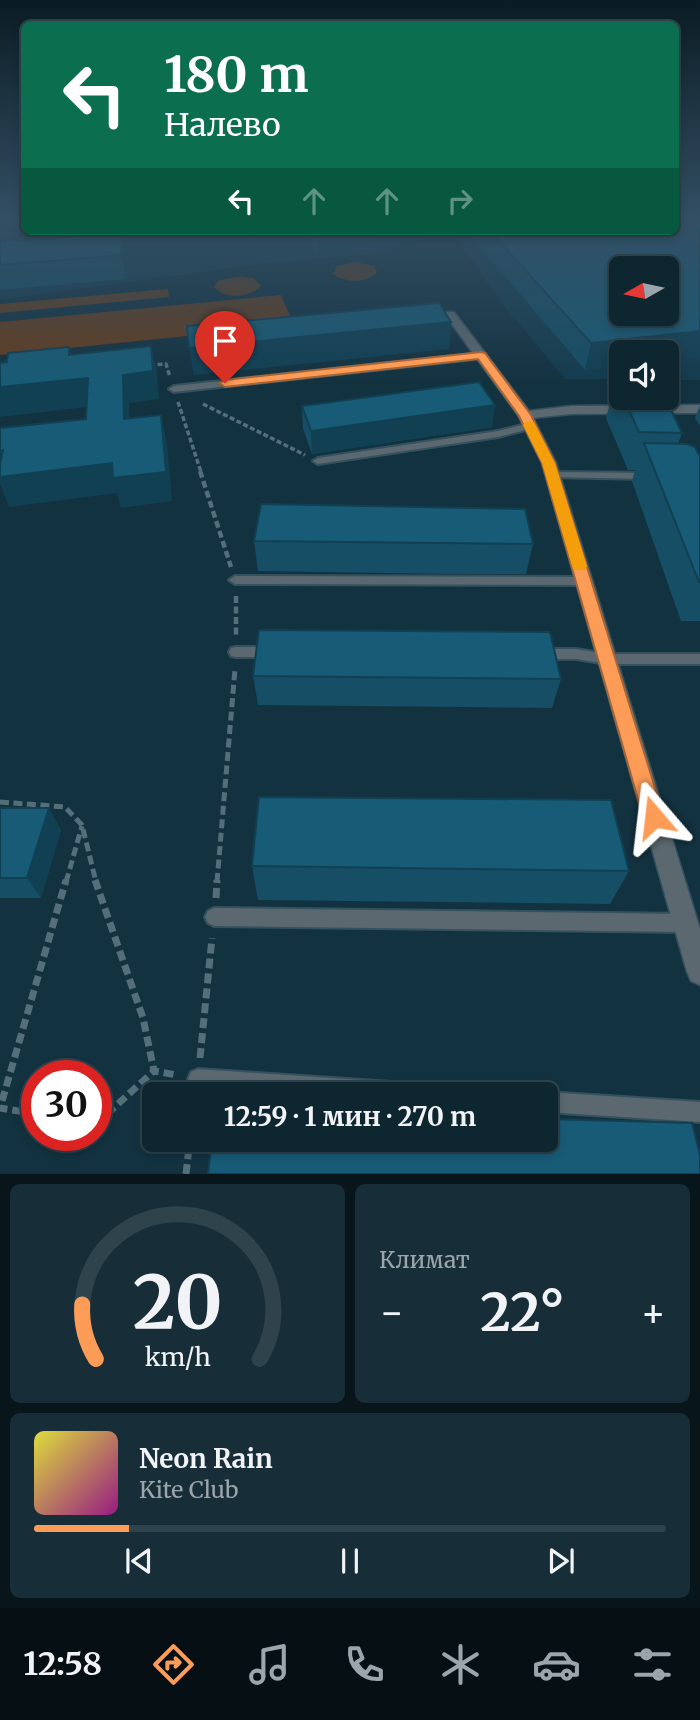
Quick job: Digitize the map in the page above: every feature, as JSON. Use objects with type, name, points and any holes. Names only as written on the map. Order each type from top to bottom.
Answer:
[{"type":"street","points":[[450,314],[528,421],[552,475],[700,972]]},
{"type":"street","points":[[528,421],[570,410],[700,409]]},
{"type":"lane","points":[[174,389],[481,356]]},
{"type":"lane","points":[[318,461],[498,434],[528,421]]},
{"type":"lane","points":[[552,475],[668,476]]},
{"type":"lane","points":[[235,580],[584,581]]},
{"type":"lane","points":[[236,652],[291,652]]},
{"type":"lane","points":[[522,653],[576,654],[607,659],[700,659]]},
{"type":"lane","points":[[214,917],[685,923]]},
{"type":"lane","points":[[198,1079],[243,1082]]},
{"type":"lane","points":[[558,1103],[700,1112]]},
{"type":"path","points":[[139,366],[166,364],[235,580],[236,652],[198,1079],[154,1070]]},
{"type":"path","points":[[174,389],[318,461]]},
{"type":"path","points":[[0,802],[65,807],[82,825],[95,880],[143,1018],[154,1070]]},
{"type":"path","points":[[21,1111],[0,1108],[82,825]]},
{"type":"path","points":[[112,1109],[154,1070]]},
{"type":"path","points":[[186,1174],[189,1152]]},
{"type":"shaded area","points":[[0,275],[182,275],[0,300]]},
{"type":"shaded area","points":[[335,275],[374,275],[356,281]]},
{"type":"shaded area","points":[[482,275],[609,275],[609,326],[679,326],[679,275],[700,275],[700,380],[679,380],[679,340],[609,340],[609,379],[565,379]]},
{"type":"shaded area","points":[[239,276],[253,278],[261,286],[238,296],[225,294],[214,287],[218,281]]},
{"type":"shaded area","points":[[168,289],[169,297],[0,313],[0,304]]},
{"type":"shaded area","points":[[281,295],[294,325],[0,355],[0,322]]},
{"type":"building","points":[[529,275],[609,275],[609,326],[679,326],[679,275],[700,275],[700,331],[591,343]]},
{"type":"building","points":[[439,303],[451,322],[189,348],[187,326]]},
{"type":"building","points":[[151,346],[153,371],[123,375],[124,419],[161,415],[166,472],[113,478],[112,463],[0,477],[3,450],[0,451],[0,428],[86,419],[88,378],[0,387],[0,363],[7,362],[8,353],[69,347],[69,355]]},
{"type":"building","points":[[479,382],[495,405],[311,431],[302,406]]},
{"type":"building","points":[[629,410],[671,410],[682,433],[639,432]]},
{"type":"building","points":[[644,443],[687,444],[695,447],[700,457],[700,582],[699,582]]},
{"type":"building","points":[[261,504],[525,509],[533,544],[254,541]]},
{"type":"building","points":[[259,630],[550,632],[561,679],[253,676]]},
{"type":"building","points":[[259,797],[611,800],[629,871],[252,866]]},
{"type":"building","points":[[0,808],[49,808],[27,878],[0,878]]},
{"type":"building","points":[[558,1119],[692,1123],[700,1155],[700,1174],[208,1174],[211,1152],[558,1152]]},
{"type":"slow traffic","points":[[529,425],[549,463],[579,566]]},
{"type":"route","points":[[225,383],[481,356],[525,415],[549,463],[654,817]]}]
